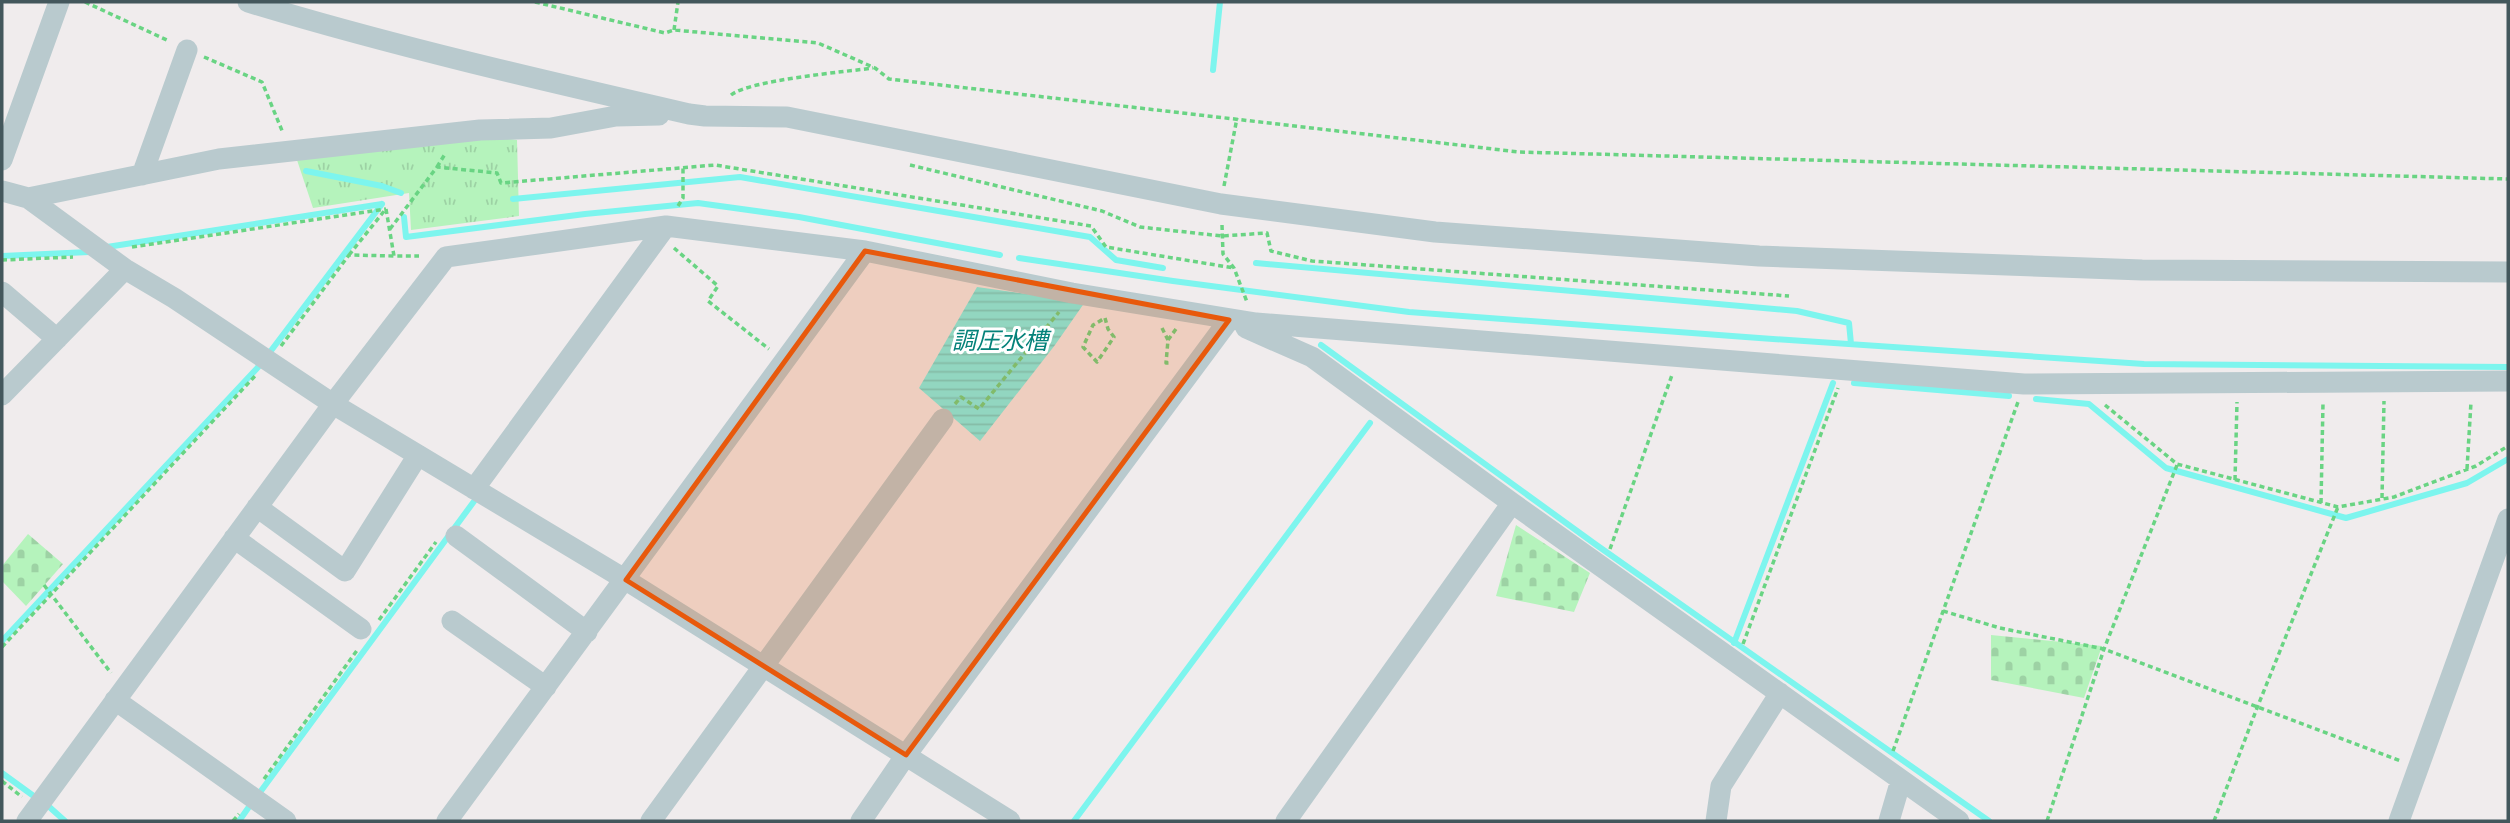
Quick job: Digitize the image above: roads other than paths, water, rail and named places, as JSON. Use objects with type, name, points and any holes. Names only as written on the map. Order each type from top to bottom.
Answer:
[{"type":"street","points":[[2,160],[59,2]]},
{"type":"street","points":[[248,2],[320,24],[506,72],[697,115]]},
{"type":"street","points":[[142,175],[187,50]]},
{"type":"street","points":[[28,198],[219,159],[480,130],[551,128],[616,116],[787,117],[1222,204],[1435,232],[1759,256],[2142,270],[2508,272]]},
{"type":"street","points":[[2,191],[28,198],[125,269],[174,298],[333,404],[626,580],[1010,821]]},
{"type":"street","points":[[474,489],[663,231]]},
{"type":"street","points":[[26,821],[333,404],[446,257],[663,231],[865,251],[1072,293],[1256,323],[2024,384],[2508,381]]},
{"type":"street","points":[[447,821],[865,251]]},
{"type":"street","points":[[2,395],[125,269]]},
{"type":"street","points":[[2,292],[57,339]]},
{"type":"street","points":[[1228,320],[1312,357],[1959,821]]},
{"type":"street","points":[[861,821],[906,755],[1228,320]]},
{"type":"street","points":[[651,821],[943,419]]},
{"type":"street","points":[[257,507],[345,571],[418,455]]},
{"type":"street","points":[[1286,821],[1512,503]]},
{"type":"street","points":[[2399,821],[2502,555],[2508,519]]},
{"type":"street","points":[[456,536],[587,632]]},
{"type":"street","points":[[234,538],[361,629]]},
{"type":"street","points":[[452,621],[546,687]]},
{"type":"street","points":[[1716,821],[1721,786],[1780,693]]},
{"type":"street","points":[[119,694],[286,821]]},
{"type":"street","points":[[1889,821],[1894,774]]},
{"type":"water","name":"調圧水槽","points":[[977,287],[1085,302],[980,441],[919,388]]},
{"type":"waterway","points":[[1213,70],[1220,2]]},
{"type":"waterway","points":[[306,171],[382,186],[401,193]]},
{"type":"waterway","points":[[513,199],[740,177],[1090,237],[1116,260],[1163,268]]},
{"type":"waterway","points":[[404,217],[406,237],[585,214],[698,203],[799,217],[1000,255]]},
{"type":"waterway","points":[[107,247],[382,204]]},
{"type":"waterway","points":[[267,356],[382,204]]},
{"type":"waterway","points":[[2,256],[89,252]]},
{"type":"waterway","points":[[1019,258],[1409,312],[1759,338],[2144,364],[2508,367]]},
{"type":"waterway","points":[[1256,263],[1797,311],[1849,323],[1851,344]]},
{"type":"waterway","points":[[1321,345],[1595,544],[1989,821]]},
{"type":"waterway","points":[[2,641],[261,364]]},
{"type":"waterway","points":[[1734,643],[1833,383]]},
{"type":"waterway","points":[[1854,383],[2009,396]]},
{"type":"waterway","points":[[2036,399],[2089,404],[2166,468],[2346,518],[2467,483],[2508,459]]},
{"type":"waterway","points":[[1074,821],[1370,423]]},
{"type":"waterway","points":[[258,795],[475,500]]},
{"type":"waterway","points":[[2,773],[35,797]]},
{"type":"waterway","points":[[46,804],[65,821]]},
{"type":"waterway","points":[[239,821],[251,804]]}]
